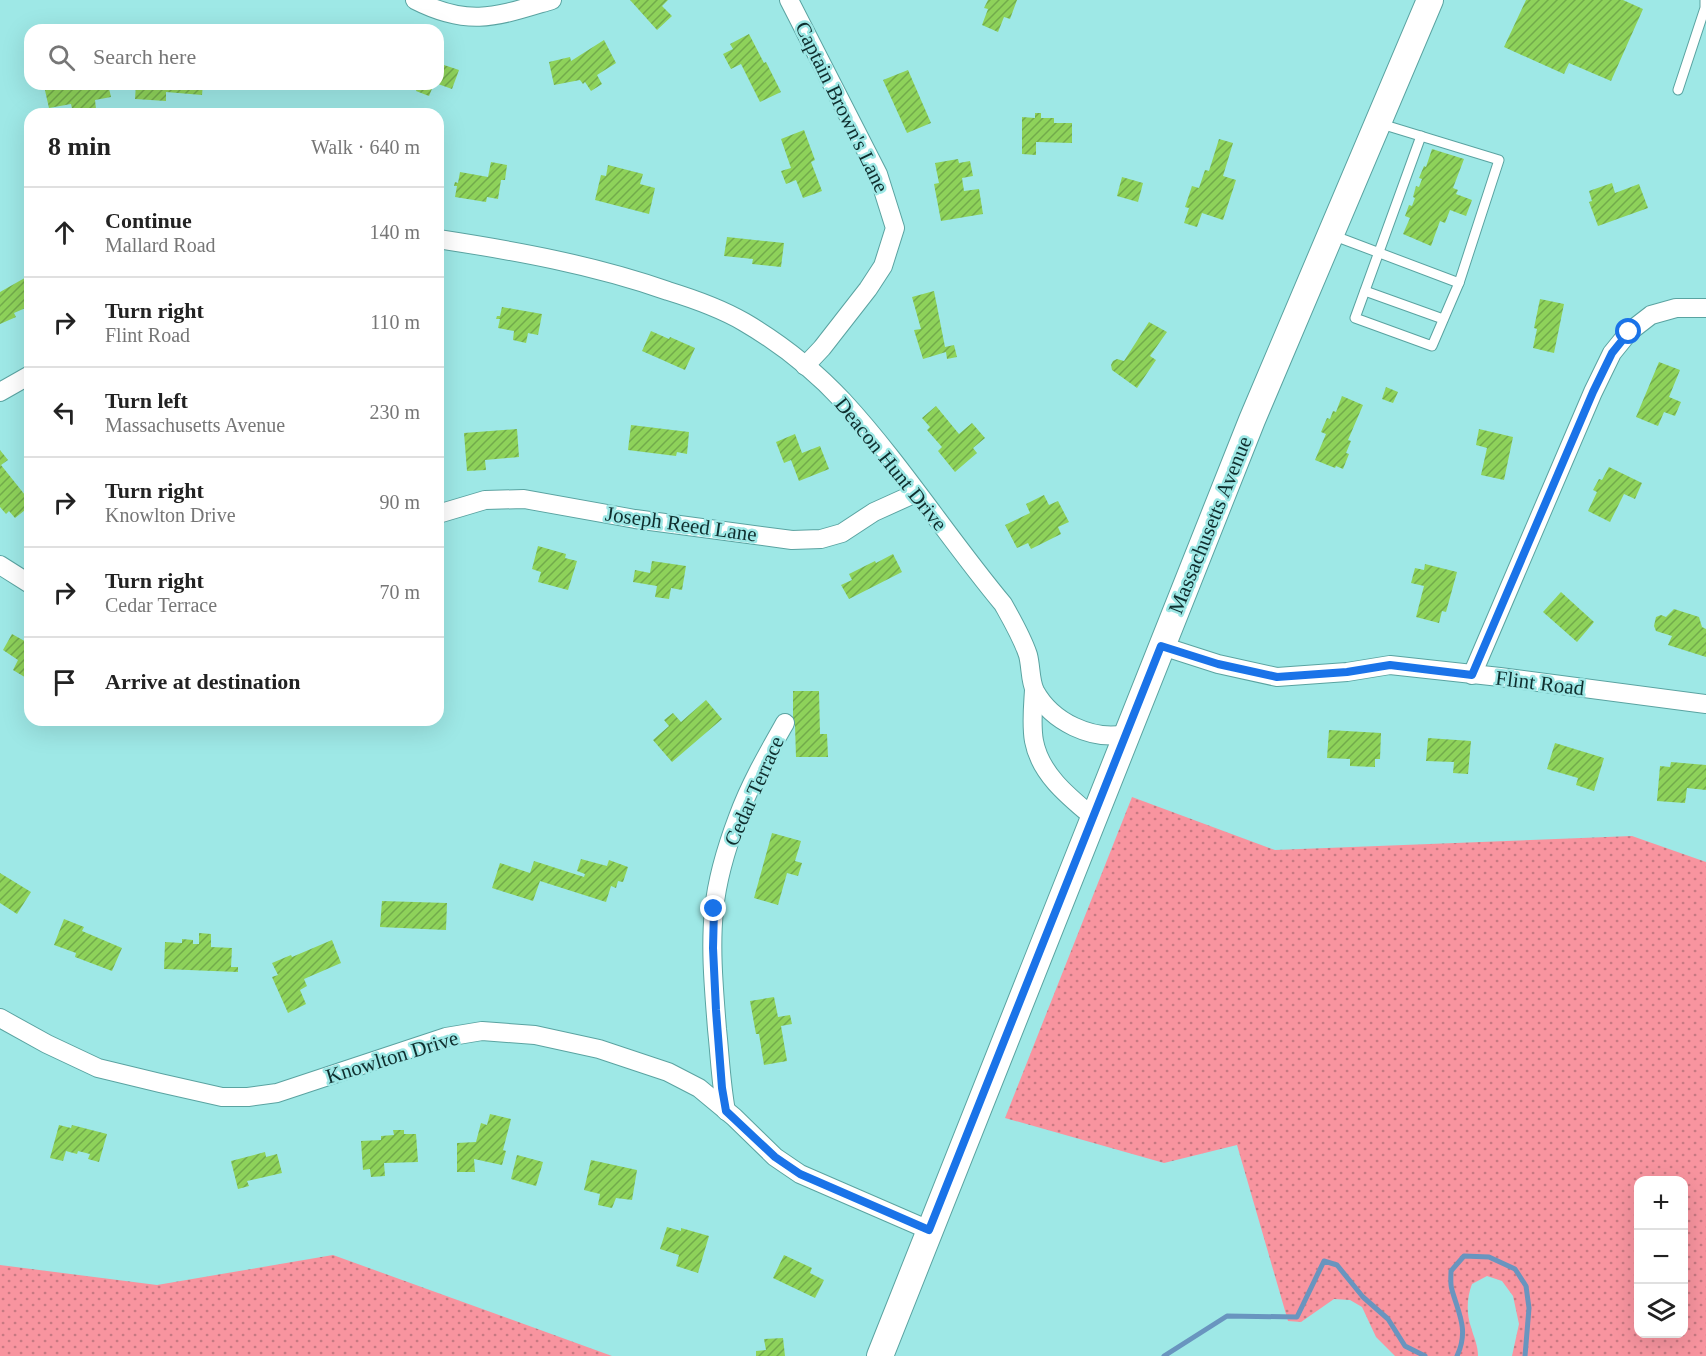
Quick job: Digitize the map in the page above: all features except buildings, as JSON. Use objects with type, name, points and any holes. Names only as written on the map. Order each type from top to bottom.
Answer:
[{"type":"main road","name":"Massachusetts Avenue","points":[[880,1356],[1252,420],[1430,0]]},
{"type":"street","points":[[415,0],[435,10],[465,17],[486,17],[509,13],[552,0]]},
{"type":"street","name":"Captain Brown's Lane","points":[[789,0],[878,174],[895,228],[883,266],[868,290],[805,366]]},
{"type":"street","name":"Deacon Hunt Drive","points":[[444,240],[566,261],[632,278],[702,302],[743,322],[791,353],[842,400],[876,440],[1003,604],[1028,655],[1034,690],[1032,724],[1034,743],[1044,769],[1072,799],[1093,817]]},
{"type":"street","points":[[1472,675],[1579,424],[1612,353],[1629,332],[1651,315],[1676,308],[1706,308]]},
{"type":"street","points":[[0,392],[24,378]]},
{"type":"street","name":"Joseph Reed Lane","points":[[444,512],[485,500],[524,499],[635,519],[792,540],[821,539],[842,533],[874,512],[916,493]]},
{"type":"street","points":[[1,568],[24,581]]},
{"type":"street","name":"Flint Road","points":[[1161,646],[1218,664],[1277,677],[1347,672],[1390,665],[1706,705]]},
{"type":"street","name":"Deacon Hunt Drive","points":[[1034,690],[1052,714],[1089,734],[1113,737],[1126,734]]},
{"type":"street","name":"Cedar Terrace","points":[[726,1111],[716,1010],[714,909],[724,863],[738,817],[785,723]]},
{"type":"street","name":"Knowlton Drive","points":[[0,1018],[46,1044],[98,1068],[222,1097],[248,1097],[277,1093],[446,1036],[482,1031],[535,1035],[599,1048],[668,1072],[699,1088],[775,1157],[800,1174],[929,1230]]},
{"type":"lane","points":[[1677,90],[1705,8],[1705,0]]},
{"type":"lane","points":[[1377,123],[1421,136],[1499,160],[1459,283],[1432,346],[1355,318],[1421,136]]},
{"type":"lane","points":[[1330,234],[1459,283]]},
{"type":"lane","points":[[1365,291],[1443,319]]},
{"type":"shaded area","points":[[1132,797],[1275,850],[1632,836],[1706,862],[1706,1356],[1512,1356],[1519,1324],[1513,1296],[1502,1281],[1487,1276],[1472,1284],[1468,1300],[1469,1322],[1477,1345],[1478,1356],[1395,1356],[1376,1337],[1362,1307],[1350,1300],[1334,1299],[1301,1322],[1288,1321],[1237,1145],[1164,1163],[1005,1118]]},
{"type":"shaded area","points":[[333,1255],[612,1356],[0,1356],[0,1265],[157,1285]]},
{"type":"waterway","points":[[1457,1356],[1461,1347],[1463,1330],[1451,1288],[1451,1271],[1464,1256],[1489,1257],[1515,1269],[1526,1286],[1529,1308],[1525,1356]]},
{"type":"waterway","points":[[1164,1356],[1227,1316],[1297,1317],[1324,1261],[1337,1265],[1363,1297],[1388,1319],[1405,1346],[1425,1356]]},
{"type":"route","points":[[714,909],[716,1010],[726,1111],[775,1157],[800,1174],[929,1230],[1161,646],[1218,664],[1277,677],[1347,672],[1390,665],[1472,675],[1593,392],[1612,353],[1629,332]]}]
